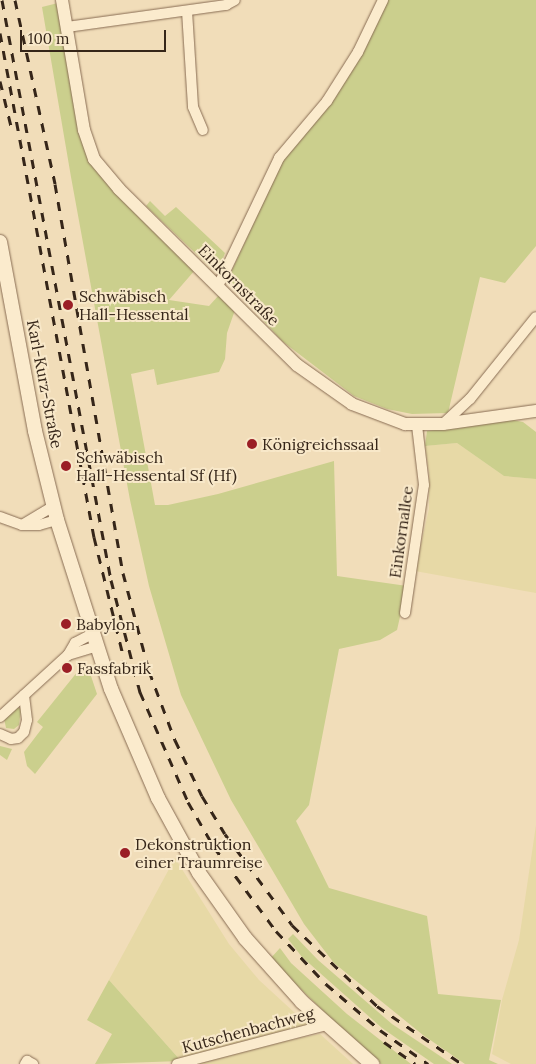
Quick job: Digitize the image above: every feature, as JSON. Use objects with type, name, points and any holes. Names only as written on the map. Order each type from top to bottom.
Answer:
[{"type":"main road","name":"Karl-Kurz-Straße","points":[[0,242],[26,383],[59,525],[86,605],[111,689],[158,798],[199,873],[245,938],[302,1002],[372,1064]]},
{"type":"street","name":"Einkornstraße","points":[[62,0],[84,130],[94,160],[119,189],[297,365],[352,404],[388,420],[417,425],[443,424],[536,411]]},
{"type":"street","points":[[67,27],[226,5],[235,0]]},
{"type":"street","points":[[218,286],[279,158],[327,101],[358,52],[383,0]]},
{"type":"street","points":[[187,11],[193,107],[203,130]]},
{"type":"street","points":[[443,424],[470,399],[536,317]]},
{"type":"street","name":"Einkornallee","points":[[405,614],[424,485],[417,425]]},
{"type":"street","points":[[22,525],[54,506]]},
{"type":"street","points":[[0,517],[22,525],[59,525]]},
{"type":"street","points":[[0,717],[68,655],[81,638],[94,632]]},
{"type":"street","points":[[68,655],[98,646]]},
{"type":"street","points":[[0,734],[11,739],[18,738],[24,732],[27,720],[24,695]]},
{"type":"street","name":"Kutschenbachweg","points":[[177,1064],[327,1025]]},
{"type":"street","points":[[25,1064],[27,1061],[33,1064]]},
{"type":"shaded area","points":[[457,443],[504,476],[536,479],[536,593],[415,571],[429,509],[429,472],[425,446]]},
{"type":"shaded area","points":[[536,825],[536,1064],[511,1064],[492,1054],[502,1000],[519,940]]},
{"type":"shaded area","points":[[175,858],[229,944],[259,980],[308,1025],[210,1050],[181,1061],[109,980]]},
{"type":"shaded area","points":[[320,1034],[353,1064],[191,1064],[224,1053]]},
{"type":"green space","points":[[384,0],[536,0],[536,246],[505,283],[480,277],[448,413],[412,414],[387,409],[354,396],[282,341],[227,281],[287,151],[319,113]]},
{"type":"green space","points":[[58,3],[85,151],[195,270],[169,300],[209,306],[219,295],[235,310],[227,333],[225,359],[219,372],[157,385],[154,369],[131,374],[155,505],[168,505],[218,494],[334,461],[337,576],[407,586],[397,630],[380,640],[339,649],[309,805],[296,821],[329,888],[427,916],[438,994],[501,1000],[489,1060],[498,1064],[465,1064],[423,1035],[334,963],[304,924],[231,800],[181,695],[149,586],[130,500],[71,177],[42,7]]},
{"type":"green space","points":[[150,201],[165,216],[176,207],[225,253],[218,271],[211,268],[146,206]]},
{"type":"green space","points":[[512,420],[523,422],[536,432],[536,479],[504,476],[457,443],[425,446],[427,431]]},
{"type":"green space","points":[[86,661],[97,694],[35,774],[27,766],[24,752],[43,727],[37,722],[78,671],[81,672]]},
{"type":"green space","points":[[17,707],[21,709],[19,725],[14,729],[6,728],[4,718]]},
{"type":"green space","points":[[0,746],[12,749],[7,760],[0,755]]},
{"type":"green space","points":[[293,934],[318,960],[392,1024],[452,1064],[434,1064],[382,1028],[302,957],[288,939]]},
{"type":"green space","points":[[280,948],[291,963],[347,1014],[411,1064],[381,1064],[359,1046],[270,959]]},
{"type":"green space","points":[[109,980],[181,1061],[95,1064],[112,1034],[87,1020]]},
{"type":"railway","points":[[2,0],[111,580],[140,692],[188,802],[214,847],[276,931],[326,984],[380,1030],[428,1064]]},
{"type":"railway","points":[[15,0],[55,184],[123,573],[149,671],[175,740],[202,796],[225,834],[292,925],[377,1006],[462,1064]]},
{"type":"railway","points":[[0,33],[94,537],[128,675]]},
{"type":"railway","points":[[0,81],[11,126]]},
{"type":"railway","points":[[384,1042],[415,1064]]},
{"type":"place","name":"Schwäbisch Hall-Hessental","points":[[68,305]]},
{"type":"place","name":"Königreichssaal","points":[[252,444]]},
{"type":"place","name":"Schwäbisch Hall-Hessental Sf (Hf)","points":[[66,466]]},
{"type":"place","name":"Babylon","points":[[66,624]]},
{"type":"place","name":"Fassfabrik","points":[[67,668]]},
{"type":"place","name":"Dekonstruktion einer Traumreise","points":[[125,853]]}]
